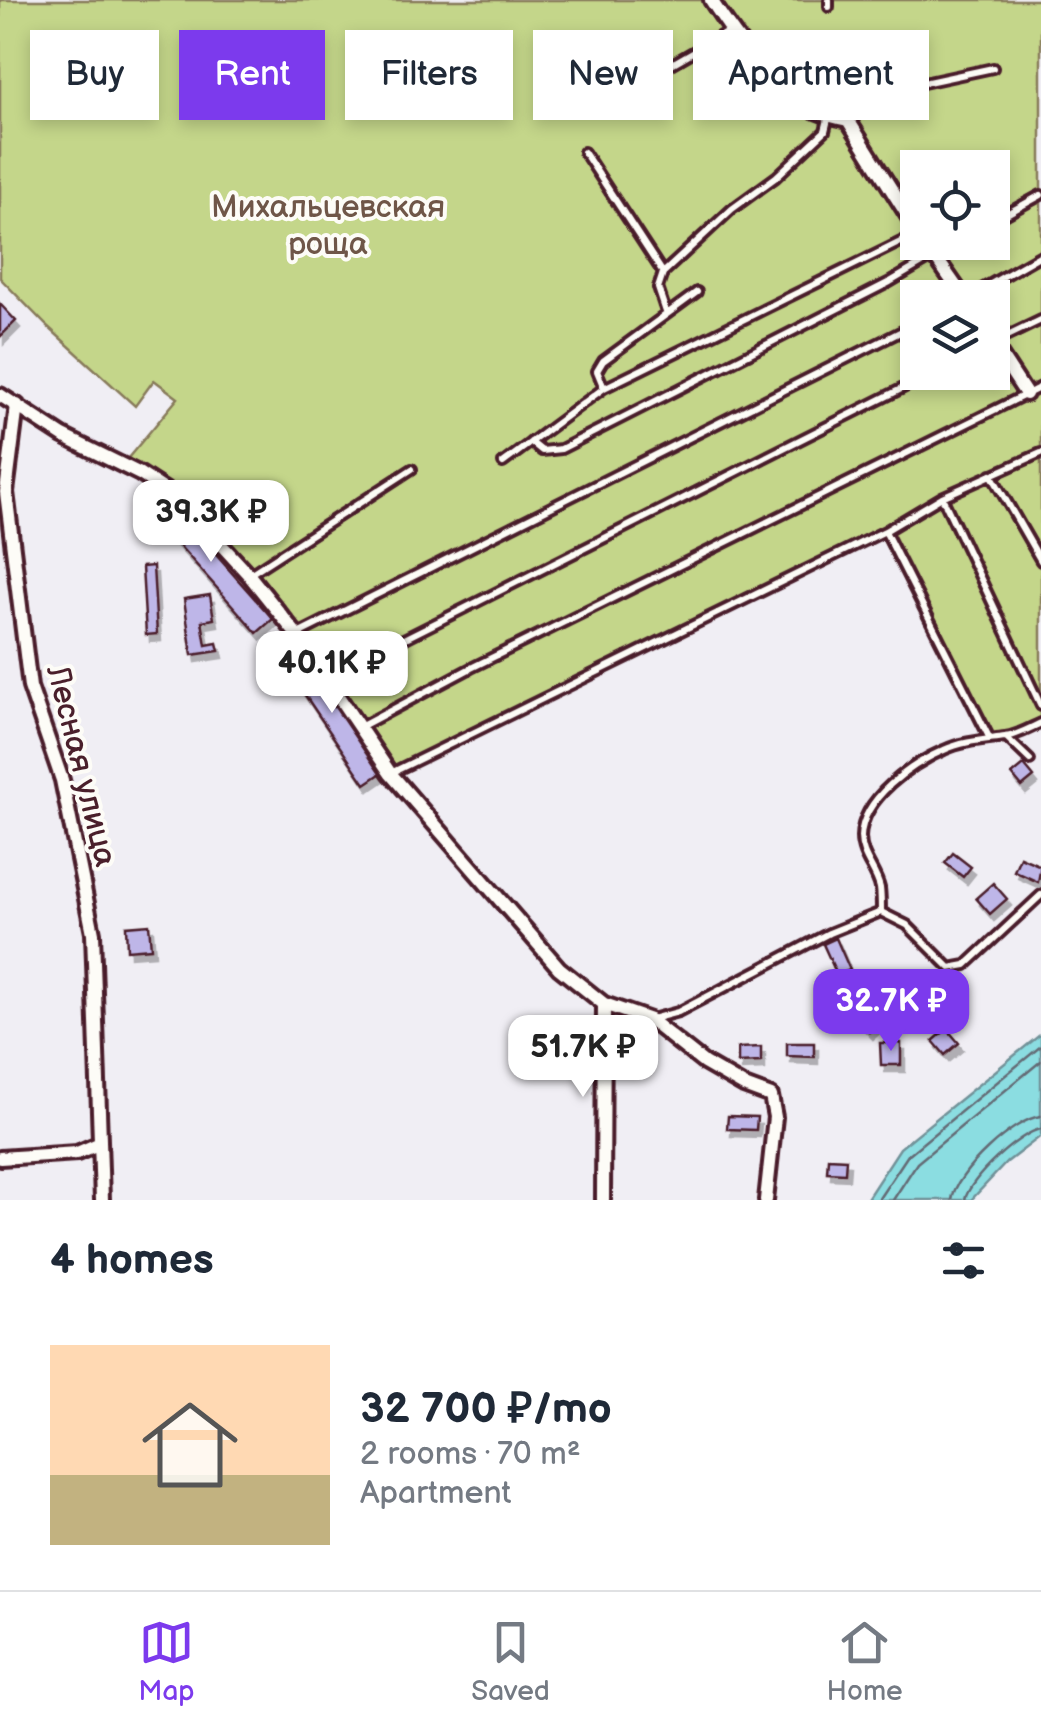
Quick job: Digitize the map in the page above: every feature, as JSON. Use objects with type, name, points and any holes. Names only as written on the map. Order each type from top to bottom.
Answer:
[{"type":"street","points":[[711,0],[730,30]]},
{"type":"street","points":[[848,120],[900,203]]},
{"type":"street","points":[[1010,369],[1026,394]]},
{"type":"street","points":[[0,395],[63,436],[140,474],[180,500],[298,635],[390,773],[560,968],[604,1004],[650,1020],[704,1063],[771,1096],[775,1117],[766,1200]]},
{"type":"street","name":"Лесная улица","points":[[18,405],[6,492],[30,687],[62,780],[92,933],[102,1200]]},
{"type":"street","points":[[602,1200],[604,1004]]},
{"type":"street","points":[[0,1158],[77,1154],[98,1144]]},
{"type":"lane","points":[[929,82],[993,68]]},
{"type":"lane","points":[[666,312],[658,288],[663,273],[826,131],[828,120]]},
{"type":"lane","points":[[584,152],[663,273]]},
{"type":"lane","points":[[1010,212],[1041,196]]},
{"type":"lane","points":[[504,462],[604,388],[900,242]]},
{"type":"lane","points":[[997,280],[1041,255]]},
{"type":"lane","points":[[531,442],[542,450],[562,449],[930,260]]},
{"type":"lane","points":[[604,388],[598,374],[600,364],[697,292]]},
{"type":"lane","points":[[1010,335],[1041,320]]},
{"type":"lane","points":[[298,635],[900,331]]},
{"type":"lane","points":[[359,728],[471,668],[1041,387]]},
{"type":"lane","points":[[326,678],[900,389]]},
{"type":"lane","points":[[390,773],[886,531],[942,497],[1041,454]]},
{"type":"lane","points":[[249,575],[412,469]]},
{"type":"lane","points":[[991,474],[1041,561]]},
{"type":"lane","points":[[942,497],[1041,706]]},
{"type":"lane","points":[[886,531],[990,737]]},
{"type":"lane","points":[[881,912],[880,886],[865,858],[861,838],[865,817],[881,795],[903,774],[945,749],[990,737],[1006,738],[1041,723]]},
{"type":"lane","points":[[1006,738],[1030,760]]},
{"type":"lane","points":[[650,1020],[678,1012],[829,933],[881,912],[907,925],[945,965],[956,969],[966,966],[1041,895]]},
{"type":"green space","name":"Михальцевская роща","points":[[0,0],[1041,0],[1041,718],[989,741],[882,538],[395,775],[299,633],[182,498],[128,458],[178,398],[154,380],[135,406],[0,278]]},
{"type":"water","points":[[1041,1034],[1041,1136],[1007,1162],[971,1200],[866,1200],[900,1148]]},
{"type":"building","points":[[0,304],[16,321],[0,337]]},
{"type":"building","points":[[221,487],[232,499],[221,510],[209,498]]},
{"type":"building","points":[[161,493],[273,619],[257,633],[152,515],[159,508],[152,500]]},
{"type":"building","points":[[153,566],[157,634],[146,635],[142,567]]},
{"type":"building","points":[[210,595],[214,619],[202,621],[206,645],[217,643],[219,651],[192,655],[184,599]]},
{"type":"building","points":[[298,645],[383,772],[365,784],[284,664],[292,659],[288,652]]},
{"type":"building","points":[[1024,765],[1034,777],[1022,787],[1012,775]]},
{"type":"building","points":[[953,853],[971,867],[963,877],[945,863]]},
{"type":"building","points":[[1020,857],[1041,866],[1038,882],[1014,871]]},
{"type":"building","points":[[993,883],[1007,899],[990,914],[976,898]]},
{"type":"building","points":[[149,924],[151,948],[127,950],[126,926]]},
{"type":"building","points":[[836,938],[850,970],[837,975],[823,944]]},
{"type":"building","points":[[863,1007],[879,1023],[869,1032],[854,1016]]},
{"type":"building","points":[[947,1029],[959,1043],[945,1055],[933,1041]]},
{"type":"building","points":[[787,1043],[814,1043],[814,1057],[787,1056]]},
{"type":"building","points":[[880,1043],[901,1043],[901,1065],[881,1065]]},
{"type":"building","points":[[761,1047],[761,1062],[738,1063],[738,1048]]},
{"type":"building","points":[[728,1116],[757,1117],[756,1130],[727,1129]]},
{"type":"building","points":[[828,1158],[846,1159],[845,1173],[827,1172]]}]
